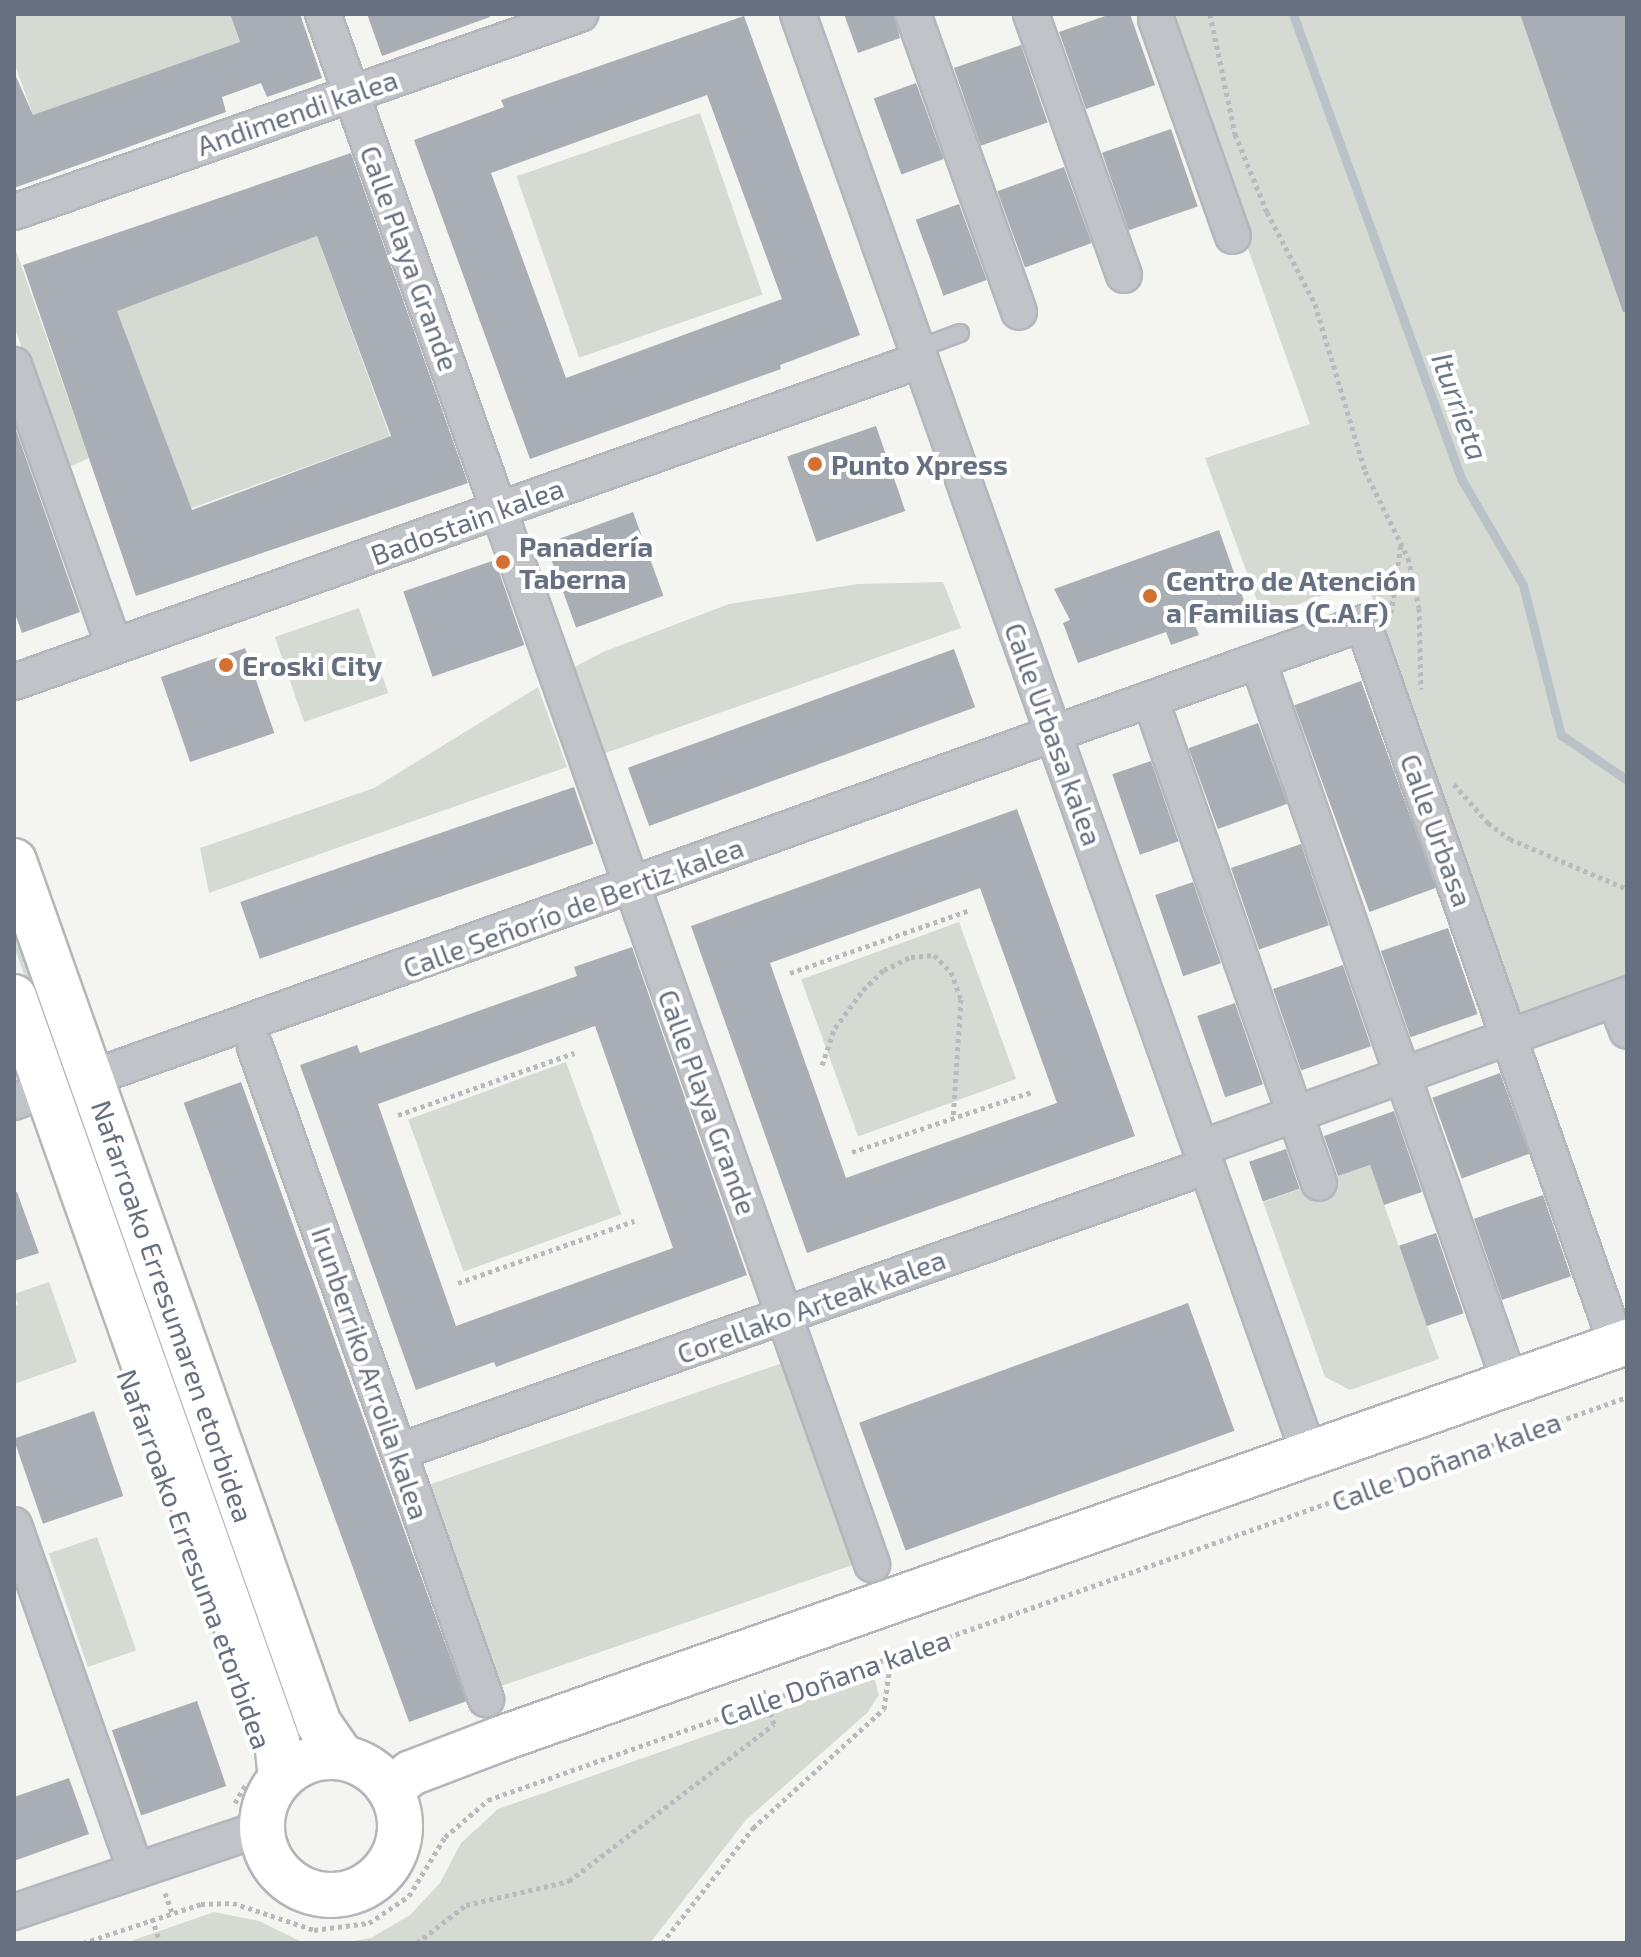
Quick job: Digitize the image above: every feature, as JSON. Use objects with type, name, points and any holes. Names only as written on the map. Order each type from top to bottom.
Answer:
[{"type":"street","name":"Calle Playa Grande","points":[[323,14],[872,1564]]},
{"type":"street","name":"Andimendi kalea","points":[[14,212],[580,14]]},
{"type":"street","name":"Calle Urbasa kalea","points":[[798,14],[1309,1454]]},
{"type":"street","points":[[913,14],[1019,312]]},
{"type":"street","points":[[1031,14],[1124,275]]},
{"type":"street","points":[[1156,19],[1233,236]]},
{"type":"street","name":"Badostain kalea","points":[[14,682],[919,354]]},
{"type":"street","points":[[14,365],[111,638]]},
{"type":"street","name":"Calle Señorío de Bertiz kalea","points":[[91,1078],[1054,737],[1258,661],[1376,623]]},
{"type":"street","name":"Calle Urbasa","points":[[1376,623],[1510,1037],[1622,1344]]},
{"type":"street","points":[[1258,661],[1510,1383]]},
{"type":"street","points":[[1151,701],[1319,1183]]},
{"type":"street","name":"Nafarroako Erresumaren etorbidea","points":[[14,861],[319,1724],[342,1757]]},
{"type":"street","name":"Nafarroako Erresumaren etorbidea","points":[[14,997],[30,1096],[277,1741],[265,1774]]},
{"type":"street","points":[[1204,1157],[1295,1114],[1621,997],[1627,1031]]},
{"type":"street","name":"Irunberriko Arroila kalea","points":[[255,1047],[486,1699]]},
{"type":"street","name":"Corellako Arteak kalea","points":[[415,1446],[1204,1157]]},
{"type":"street","name":"Calle Doñana kalea","points":[[390,1790],[411,1773],[500,1739],[1622,1344]]},
{"type":"street","points":[[14,1525],[131,1858]]},
{"type":"street","points":[[14,1912],[246,1817],[265,1806],[265,1774],[310,1760],[342,1757],[365,1767],[390,1790],[401,1819],[396,1853],[374,1880],[352,1892],[331,1897],[296,1887],[272,1862],[246,1817]]},
{"type":"lane","points":[[919,354],[960,333]]},
{"type":"path","points":[[1210,14],[1235,134],[1261,200],[1320,317],[1365,471],[1401,544],[1419,608],[1423,701]]},
{"type":"path","points":[[1376,623],[1401,544]]},
{"type":"path","points":[[1450,777],[1479,814],[1510,839],[1627,889]]},
{"type":"path","points":[[790,973],[967,911]]},
{"type":"path","points":[[822,1065],[835,1028],[863,990],[897,963],[934,955],[951,972],[961,999],[953,1118]]},
{"type":"path","points":[[398,1115],[574,1053]]},
{"type":"path","points":[[852,1152],[1031,1092]]},
{"type":"path","points":[[458,1283],[634,1221]]},
{"type":"path","name":"Calle Doñana kalea","points":[[83,1943],[201,1904],[233,1903],[314,1930],[369,1923],[409,1896],[445,1837],[488,1800],[1627,1397]]},
{"type":"path","points":[[662,1943],[753,1828],[884,1709],[891,1658]]},
{"type":"path","points":[[417,1943],[466,1905],[569,1881],[774,1724],[763,1690]]},
{"type":"path","name":"Nafarroako Erresuma etorbidea","points":[[246,1817],[241,1797],[265,1774]]},
{"type":"path","points":[[152,1918],[160,1943]]},
{"type":"shaded area","points":[[14,14],[230,14],[244,54],[33,115],[14,62]]},
{"type":"shaded area","points":[[1165,14],[1627,14],[1627,978],[1518,1014],[1366,580],[1263,617],[1205,458],[1310,424]]},
{"type":"shaded area","points":[[700,113],[763,295],[579,358],[517,176]]},
{"type":"shaded area","points":[[317,236],[390,436],[189,509],[116,309]]},
{"type":"shaded area","points":[[14,245],[89,458],[65,469],[14,326]]},
{"type":"shaded area","points":[[943,582],[961,628],[597,756],[567,671],[603,652],[729,604],[858,584]]},
{"type":"shaded area","points":[[359,608],[388,693],[304,722],[275,637]]},
{"type":"shaded area","points":[[538,687],[567,767],[209,893],[200,848],[374,788]]},
{"type":"shaded area","points":[[14,906],[96,1139],[84,1144],[14,946]]},
{"type":"shaded area","points":[[959,922],[1016,1079],[858,1136],[801,979]]},
{"type":"shaded area","points":[[566,1062],[621,1214],[464,1272],[408,1119]]},
{"type":"shaded area","points":[[1370,1165],[1439,1359],[1350,1390],[1325,1377],[1263,1202]]},
{"type":"shaded area","points":[[49,1282],[77,1362],[14,1384],[14,1306],[18,1304],[14,1294]]},
{"type":"shaded area","points":[[791,1360],[861,1562],[489,1690],[419,1488]]},
{"type":"shaded area","points":[[97,1537],[136,1650],[88,1667],[49,1554]]},
{"type":"shaded area","points":[[874,1677],[879,1695],[867,1713],[746,1820],[650,1943],[342,1943],[371,1938],[410,1915],[440,1883],[461,1843],[498,1809]]},
{"type":"shaded area","points":[[214,1912],[259,1921],[300,1941],[315,1943],[125,1943]]},
{"type":"building","points":[[230,14],[300,14],[322,78],[267,97],[261,83],[222,97],[226,112],[14,188],[14,72],[33,115],[240,42]]},
{"type":"building","points":[[367,14],[489,14],[490,17],[382,56]]},
{"type":"building","points":[[844,14],[894,14],[900,38],[858,53]]},
{"type":"building","points":[[1111,14],[1130,14],[1155,85],[1086,109],[1059,32]]},
{"type":"building","points":[[1520,14],[1627,14],[1627,312],[1623,312]]},
{"type":"building","points":[[744,16],[860,335],[780,365],[781,369],[530,459],[414,140],[504,107],[501,100]],"holes":[[[707,95],[782,299],[566,378],[491,173]]]},
{"type":"building","points":[[1021,45],[1048,123],[981,146],[954,68]]},
{"type":"building","points":[[916,83],[944,159],[901,175],[874,98]]},
{"type":"building","points":[[1171,129],[1198,207],[1129,230],[1102,153]]},
{"type":"building","points":[[351,153],[468,483],[136,596],[23,265]],"holes":[[[317,236],[391,436],[192,510],[117,311]]]},
{"type":"building","points":[[1064,167],[1092,243],[1025,267],[997,191]]},
{"type":"building","points":[[959,204],[987,280],[943,296],[916,220]]},
{"type":"building","points":[[876,426],[905,511],[816,542],[787,457]]},
{"type":"building","points":[[16,430],[80,612],[22,633],[14,611]]},
{"type":"building","points":[[633,512],[663,596],[576,627],[546,544]]},
{"type":"building","name":"Centro de Atención a Familias (C.A.F)","points":[[1219,530],[1245,604],[1194,622],[1199,635],[1171,645],[1166,632],[1078,663],[1063,623],[1070,620],[1054,589]]},
{"type":"building","points":[[495,560],[524,645],[433,677],[403,592]]},
{"type":"building","points":[[245,648],[274,733],[190,762],[161,677]]},
{"type":"building","points":[[954,649],[975,707],[649,826],[628,768]]},
{"type":"building","points":[[1361,681],[1436,888],[1370,912],[1294,705]]},
{"type":"building","points":[[1258,723],[1287,804],[1218,829],[1188,748]]},
{"type":"building","points":[[1151,761],[1179,841],[1140,855],[1112,774]]},
{"type":"building","points":[[574,787],[594,844],[260,959],[240,902]]},
{"type":"building","points":[[1017,809],[1135,1136],[807,1253],[691,926]],"holes":[[[980,888],[1057,1103],[846,1178],[770,963]]]},
{"type":"building","points":[[1301,844],[1329,925],[1259,949],[1231,868]]},
{"type":"building","points":[[1193,882],[1221,963],[1183,976],[1155,895]]},
{"type":"building","points":[[1448,928],[1478,1014],[1410,1037],[1381,951]]},
{"type":"building","points":[[632,947],[747,1275],[496,1367],[494,1362],[416,1390],[300,1065],[357,1045],[360,1053],[577,976],[574,967]],"holes":[[[595,1026],[673,1248],[456,1326],[378,1104]]]},
{"type":"building","points":[[1343,965],[1371,1046],[1301,1070],[1273,989]]},
{"type":"building","points":[[1235,1003],[1263,1084],[1225,1097],[1197,1016]]},
{"type":"building","points":[[1500,1073],[1529,1154],[1462,1178],[1432,1098]]},
{"type":"building","points":[[241,1082],[466,1701],[409,1722],[184,1103]]},
{"type":"building","points":[[1394,1111],[1422,1192],[1384,1205],[1370,1165],[1338,1176],[1324,1136]]},
{"type":"building","points":[[1286,1149],[1300,1189],[1263,1201],[1249,1162]]},
{"type":"building","points":[[17,1192],[39,1253],[14,1261],[14,1193]]},
{"type":"building","points":[[1543,1195],[1571,1276],[1502,1300],[1474,1219]]},
{"type":"building","points":[[1436,1233],[1464,1313],[1427,1326],[1399,1246]]},
{"type":"building","points":[[1188,1303],[1235,1431],[906,1551],[859,1423]]},
{"type":"building","points":[[94,1411],[123,1496],[43,1524],[14,1439]]},
{"type":"building","points":[[197,1701],[226,1786],[141,1815],[112,1730]]},
{"type":"building","points":[[69,1778],[89,1834],[14,1861],[14,1797]]},
{"type":"waterway","name":"Iturrieta","points":[[1293,14],[1462,480],[1523,585],[1561,735],[1627,780]]},
{"type":"place","name":"Punto Xpress","points":[[815,464]]},
{"type":"place","name":"Panadería Taberna","points":[[503,562]]},
{"type":"place","name":"Centro de Atención a Familias (C.A.F)","points":[[1150,596]]},
{"type":"place","name":"Eroski City","points":[[226,665]]}]
